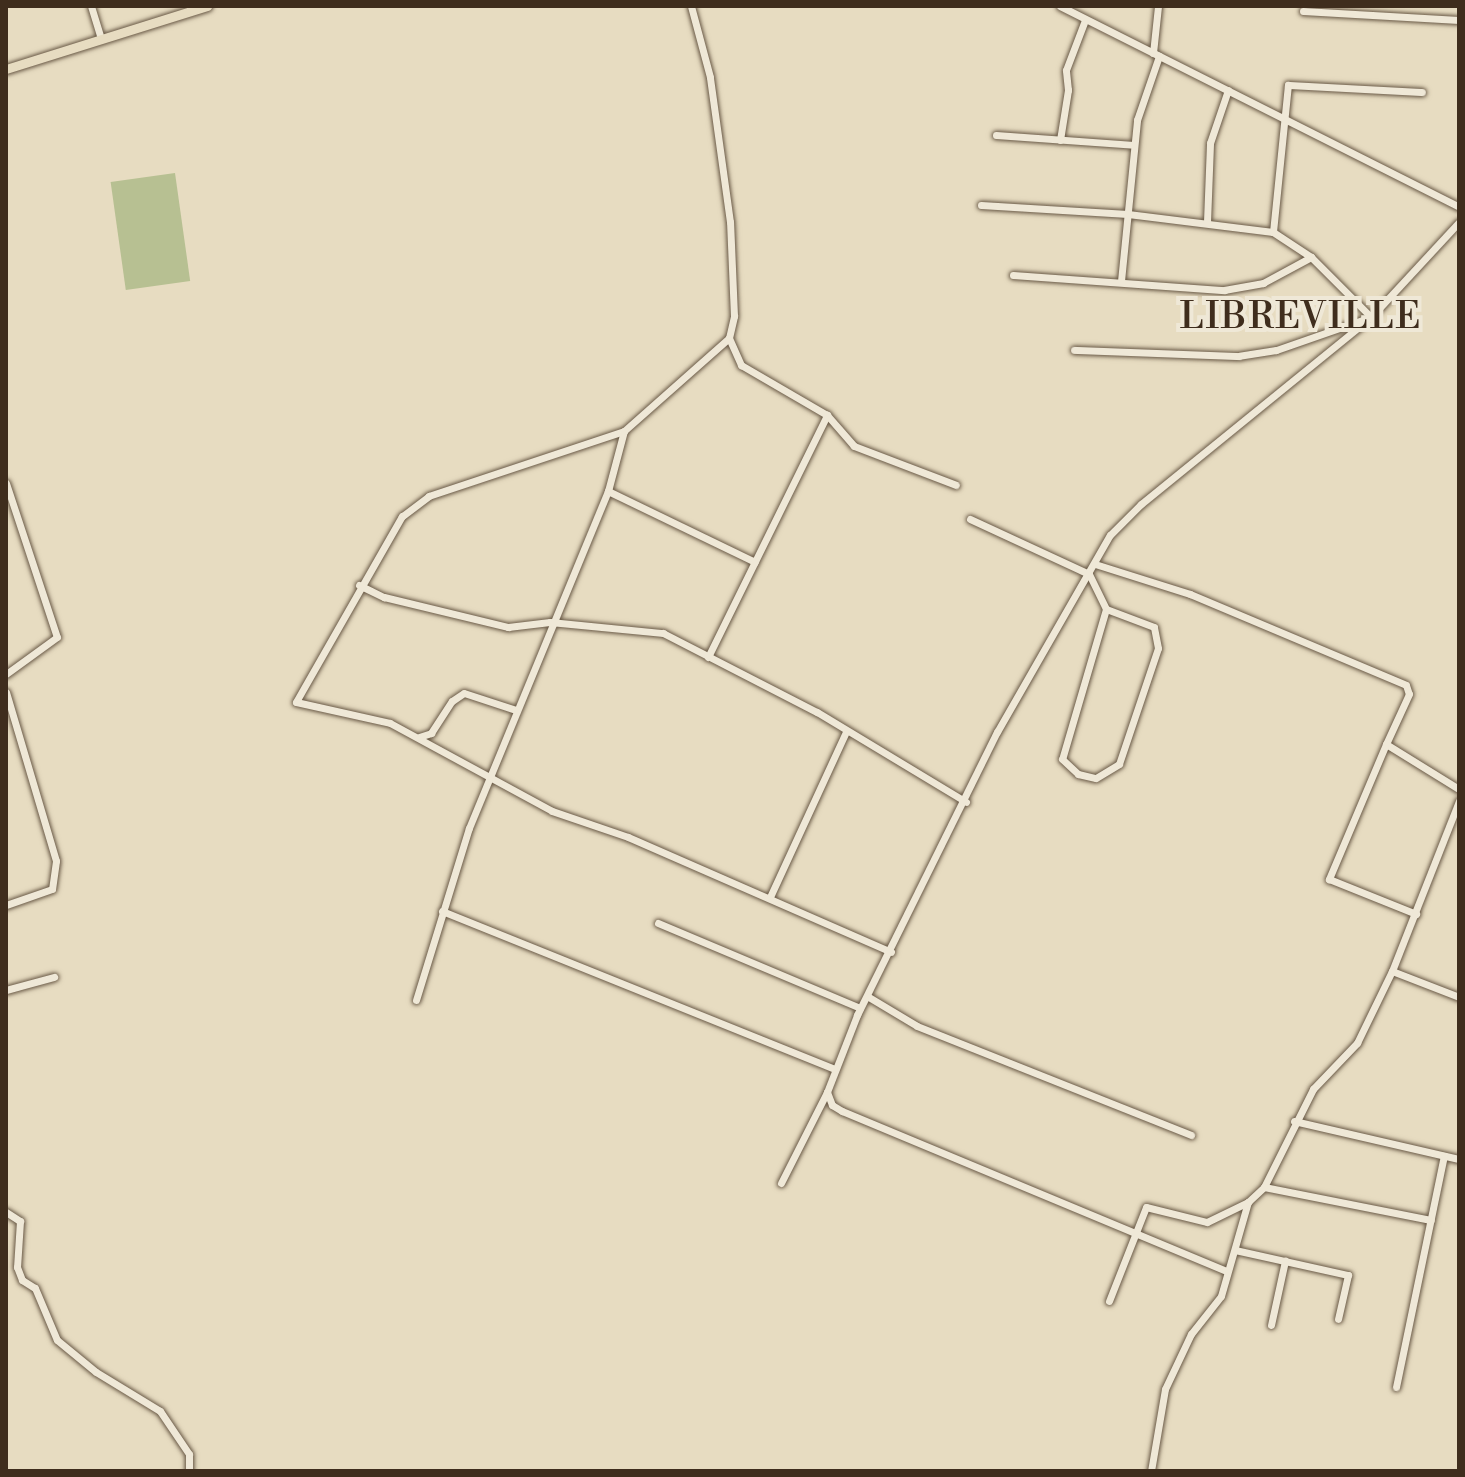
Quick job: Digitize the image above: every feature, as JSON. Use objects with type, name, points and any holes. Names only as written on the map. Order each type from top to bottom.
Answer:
[{"type":"main road","points":[[6,69],[207,6]]},
{"type":"street","points":[[91,6],[101,39]]},
{"type":"street","points":[[691,6],[710,77],[730,222],[734,316],[729,338],[624,431],[429,496],[402,516],[359,585],[296,702],[390,723],[489,780],[552,811],[584,819],[607,833],[770,897],[891,952]]},
{"type":"street","points":[[1060,6],[1459,207]]},
{"type":"street","points":[[1121,281],[1134,145],[1144,92],[1156,54],[1158,6]]},
{"type":"street","points":[[1303,11],[1459,20]]},
{"type":"street","points":[[1060,140],[1068,90],[1066,70],[1085,20]]},
{"type":"street","points":[[1273,232],[1288,85],[1422,92]]},
{"type":"street","points":[[1207,222],[1210,143],[1228,90]]},
{"type":"street","points":[[996,135],[1134,145]]},
{"type":"street","points":[[981,205],[1128,214],[1273,232],[1311,257],[1371,317]]},
{"type":"street","points":[[781,1183],[827,1092],[860,1008],[891,952],[1024,682],[1110,535],[1141,504],[1371,317],[1459,222]]},
{"type":"street","points":[[1013,275],[1224,290],[1263,283],[1311,257]]},
{"type":"street","points":[[1074,350],[1239,356],[1276,350],[1371,317]]},
{"type":"street","points":[[729,338],[746,369],[827,415],[871,456],[956,485]]},
{"type":"street","points":[[708,657],[827,415]]},
{"type":"street","points":[[416,1000],[442,911],[489,780],[550,622],[608,491],[624,431]]},
{"type":"street","points":[[6,483],[57,637],[6,674]]},
{"type":"street","points":[[608,491],[755,562]]},
{"type":"street","points":[[970,519],[1089,574],[1106,609],[1062,753],[1069,769],[1096,778],[1119,764],[1158,648],[1154,627],[1106,609]]},
{"type":"street","points":[[1095,564],[1190,594],[1406,685],[1409,694],[1329,879],[1416,914]]},
{"type":"street","points":[[359,585],[384,597],[508,627],[550,622],[663,633],[846,732],[966,802]]},
{"type":"street","points":[[6,692],[56,861],[52,889],[6,905]]},
{"type":"street","points":[[419,737],[431,733],[452,701],[464,693],[516,710]]},
{"type":"street","points":[[770,897],[846,732]]},
{"type":"street","points":[[1386,744],[1459,789]]},
{"type":"street","points":[[1109,1301],[1146,1207],[1207,1222],[1248,1202],[1264,1187],[1294,1121],[1313,1089],[1357,1043],[1392,971],[1459,801]]},
{"type":"street","points":[[442,911],[835,1069]]},
{"type":"street","points":[[658,923],[860,1008]]},
{"type":"street","points":[[1392,971],[1459,997]]},
{"type":"street","points":[[6,990],[54,977]]},
{"type":"street","points":[[867,996],[917,1026],[1191,1135]]},
{"type":"street","points":[[827,1092],[832,1105],[842,1111],[1227,1271]]},
{"type":"street","points":[[1294,1121],[1459,1159]]},
{"type":"street","points":[[1396,1387],[1444,1156]]},
{"type":"street","points":[[1264,1187],[1431,1220]]},
{"type":"street","points":[[1151,1471],[1165,1389],[1191,1334],[1221,1296],[1248,1202]]},
{"type":"street","points":[[6,1212],[20,1221],[17,1267],[22,1280],[35,1288],[57,1340],[96,1372],[160,1411],[189,1454],[189,1471]]},
{"type":"street","points":[[1235,1250],[1348,1275],[1338,1319]]},
{"type":"street","points":[[1271,1325],[1285,1261]]},
{"type":"green space","points":[[175,173],[190,281],[126,290],[111,182]]},
{"type":"district","name":"LIBREVILLE","points":[[1301,318]]}]
